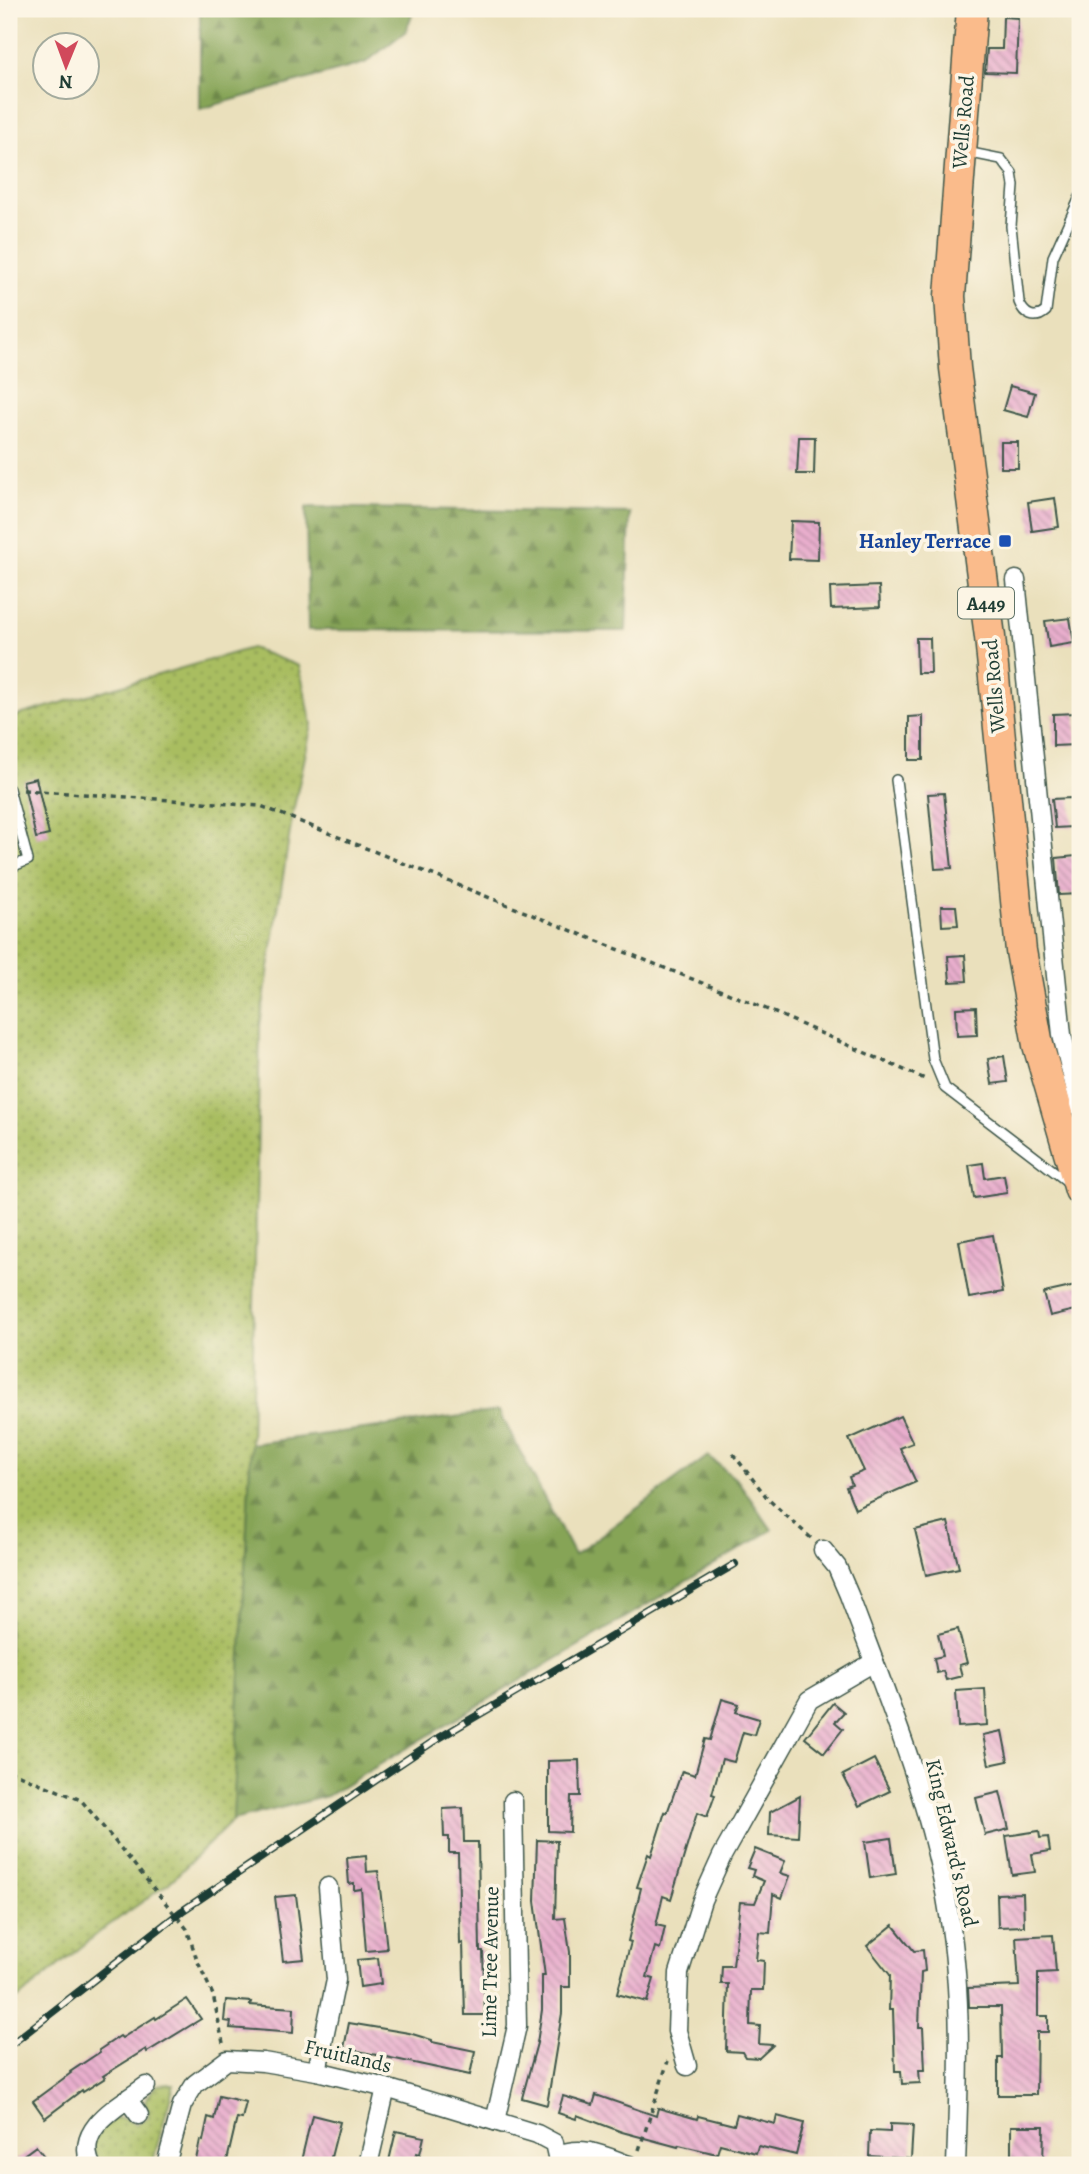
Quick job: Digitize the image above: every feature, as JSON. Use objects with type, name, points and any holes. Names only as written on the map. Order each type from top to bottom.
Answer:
[{"type":"highway","name":"Wells Road","points":[[972,9],[950,296],[955,368],[990,637],[1021,951],[1038,1045],[1080,1191]]},
{"type":"street","points":[[1016,580],[1062,1035],[1080,1107]]},
{"type":"street","name":"King Edward's Road","points":[[823,1550],[837,1567],[921,1790],[949,1915],[960,2043],[956,2165]]},
{"type":"street","points":[[687,2066],[677,2031],[679,1973],[702,1900],[722,1856],[808,1700],[874,1662]]},
{"type":"street","name":"Lime Tree Avenue","points":[[495,2121],[517,2026],[513,1801]]},
{"type":"street","points":[[317,2071],[335,1980],[328,1887]]},
{"type":"street","points":[[166,2165],[182,2105],[195,2084],[227,2060]]},
{"type":"street","name":"Fruitlands","points":[[227,2060],[263,2062],[317,2071],[386,2088],[537,2134],[554,2143],[558,2160]]},
{"type":"street","points":[[91,2165],[86,2156],[92,2130],[108,2113],[146,2086]]},
{"type":"street","points":[[368,2165],[386,2088]]},
{"type":"street","points":[[128,2100],[139,2115]]},
{"type":"street","points":[[558,2160],[572,2149],[632,2162]]},
{"type":"lane","points":[[960,151],[1001,159],[1012,173],[1012,226],[1019,302],[1024,311],[1033,316],[1038,317],[1046,311],[1053,257],[1080,197]]},
{"type":"lane","points":[[896,780],[933,1059],[945,1088],[1080,1191]]},
{"type":"lane","points":[[9,789],[27,860],[9,868]]},
{"type":"path","points":[[9,789],[261,806],[757,1005],[945,1088]]},
{"type":"path","points":[[733,1454],[769,1500],[823,1550]]},
{"type":"path","points":[[9,1771],[81,1800],[187,1929],[213,1995],[227,2060]]},
{"type":"path","points":[[632,2162],[677,2031]]},
{"type":"green space","points":[[200,9],[414,9],[406,31],[365,63],[200,109]]},
{"type":"green space","points":[[306,507],[630,513],[626,631],[308,630]]},
{"type":"green space","points":[[251,648],[299,666],[312,724],[293,812],[260,1025],[251,1444],[233,1820],[169,1883],[102,1930],[9,2006],[9,718]]},
{"type":"green space","points":[[499,1411],[574,1555],[708,1456],[738,1481],[772,1530],[327,1796],[233,1820],[251,1444]]},
{"type":"green space","points":[[174,2084],[152,2165],[99,2165],[92,2143],[106,2124],[121,2118],[136,2125],[149,2117],[145,2101],[156,2085]]},
{"type":"building","points":[[1003,17],[1018,18],[1016,73],[985,72],[987,49],[1002,49]]},
{"type":"building","points":[[1010,386],[1035,393],[1028,417],[1003,410]]},
{"type":"building","points":[[799,437],[815,437],[814,474],[797,474]]},
{"type":"building","points":[[1001,442],[1018,442],[1018,468],[1001,468]]},
{"type":"building","points":[[1055,498],[1059,527],[1032,531],[1028,502]]},
{"type":"building","points":[[791,521],[819,522],[818,560],[789,559]]},
{"type":"building","points":[[879,586],[880,607],[831,609],[830,588]]},
{"type":"building","points":[[1070,618],[1074,643],[1049,647],[1045,621]]},
{"type":"building","points":[[916,638],[930,638],[931,673],[917,673]]},
{"type":"building","points":[[1076,713],[1076,745],[1053,746],[1053,714]]},
{"type":"building","points":[[923,716],[923,760],[909,760],[909,717]]},
{"type":"building","points":[[36,778],[49,835],[36,838],[23,781]]},
{"type":"building","points":[[944,793],[952,868],[935,869],[928,794]]},
{"type":"building","points":[[1071,798],[1073,827],[1055,828],[1052,799]]},
{"type":"building","points":[[1076,856],[1079,894],[1059,895],[1056,858]]},
{"type":"building","points":[[941,906],[956,906],[958,925],[942,926]]},
{"type":"building","points":[[965,955],[967,981],[950,982],[948,956]]},
{"type":"building","points":[[976,1007],[977,1035],[957,1036],[956,1008]]},
{"type":"building","points":[[1004,1056],[1008,1082],[992,1084],[988,1059]]},
{"type":"building","points":[[983,1163],[985,1178],[1004,1175],[1007,1193],[974,1198],[969,1165]]},
{"type":"building","points":[[993,1235],[1003,1292],[969,1298],[959,1241]]},
{"type":"building","points":[[1080,1285],[1080,1309],[1050,1316],[1044,1293]]},
{"type":"building","points":[[900,1416],[913,1443],[900,1448],[916,1482],[855,1509],[846,1487],[852,1485],[849,1477],[864,1471],[849,1439]]},
{"type":"building","points":[[948,1522],[959,1568],[926,1575],[915,1530]]},
{"type":"building","points":[[958,1629],[967,1663],[959,1665],[962,1676],[946,1680],[943,1671],[937,1673],[934,1658],[943,1656],[938,1634]]},
{"type":"building","points":[[985,1689],[987,1725],[958,1727],[956,1691]]},
{"type":"building","points":[[722,1699],[739,1704],[736,1712],[759,1719],[754,1735],[743,1732],[734,1762],[722,1759],[712,1794],[715,1795],[707,1817],[697,1813],[671,1899],[663,1896],[656,1925],[665,1927],[660,1949],[655,1947],[647,1977],[654,1979],[647,2002],[617,1994],[631,1942],[628,1941],[641,1888],[637,1887],[648,1854],[651,1856],[682,1771],[695,1775],[705,1739],[710,1740]]},
{"type":"building","points":[[833,1703],[844,1712],[835,1722],[843,1729],[824,1753],[805,1738]]},
{"type":"building","points":[[1002,1731],[1008,1761],[989,1765],[983,1735]]},
{"type":"building","points":[[874,1759],[890,1791],[859,1806],[843,1775]]},
{"type":"building","points":[[579,1760],[580,1796],[571,1796],[570,1832],[548,1831],[548,1761]]},
{"type":"building","points":[[1000,1792],[1009,1829],[985,1835],[976,1798]]},
{"type":"building","points":[[800,1796],[798,1837],[769,1835],[770,1812]]},
{"type":"building","points":[[463,1808],[464,1842],[478,1842],[480,1951],[483,1951],[485,2015],[465,2015],[458,1853],[449,1853],[449,1837],[444,1837],[443,1809]]},
{"type":"building","points":[[1039,1831],[1040,1838],[1048,1837],[1050,1851],[1032,1854],[1035,1872],[1012,1875],[1006,1836]]},
{"type":"building","points":[[891,1838],[896,1874],[870,1878],[865,1842]]},
{"type":"building","points":[[537,1840],[557,1841],[555,1919],[565,1918],[570,1952],[570,1987],[562,1987],[562,2013],[547,2105],[522,2098],[537,2043],[542,2010],[542,1976],[545,1976],[535,1901]]},
{"type":"building","points":[[755,1849],[785,1861],[780,1873],[790,1876],[782,1898],[773,1894],[770,1933],[759,1932],[756,1960],[764,1961],[763,1990],[751,1990],[750,2025],[760,2026],[759,2044],[773,2045],[759,2058],[745,2057],[742,2052],[726,2051],[728,1984],[721,1984],[722,1966],[733,1966],[740,1902],[755,1903],[764,1881],[752,1876],[754,1870],[747,1868]]},
{"type":"building","points":[[366,1856],[367,1872],[378,1871],[387,1949],[366,1951],[361,1889],[354,1890],[354,1883],[349,1884],[347,1858]]},
{"type":"building","points":[[1023,1893],[1024,1926],[998,1927],[997,1894]]},
{"type":"building","points":[[296,1895],[304,1959],[283,1961],[275,1897]]},
{"type":"building","points":[[893,1925],[914,1951],[923,1950],[925,1971],[921,1972],[919,2027],[923,2027],[925,2070],[919,2070],[920,2083],[902,2084],[901,2071],[895,2071],[893,2010],[889,2010],[890,1975],[867,1946]]},
{"type":"building","points":[[1053,1935],[1056,1972],[1038,1973],[1038,2016],[1048,2016],[1048,2032],[1037,2032],[1036,2095],[998,2095],[998,2058],[1002,2058],[1001,2007],[969,2007],[968,1988],[1019,1986],[1016,1937]]},
{"type":"building","points":[[378,1958],[381,1984],[360,1987],[357,1960]]},
{"type":"building","points":[[187,1999],[201,2019],[103,2076],[105,2078],[83,2092],[82,2090],[45,2118],[33,2101],[120,2036],[122,2038]]},
{"type":"building","points":[[226,2000],[251,2002],[250,2005],[294,2008],[293,2033],[230,2028],[231,2022],[224,2021]]},
{"type":"building","points":[[349,2023],[409,2033],[432,2042],[475,2051],[470,2075],[344,2048]]},
{"type":"building","points":[[596,2095],[656,2116],[658,2108],[697,2119],[698,2116],[734,2125],[737,2114],[775,2124],[777,2116],[804,2123],[796,2155],[758,2146],[756,2153],[720,2144],[717,2154],[679,2145],[678,2147],[622,2132],[577,2115],[576,2119],[558,2113],[563,2096],[593,2105]]},
{"type":"building","points":[[219,2096],[246,2102],[242,2119],[237,2118],[226,2165],[195,2165],[208,2117],[214,2119]]},
{"type":"building","points":[[312,2115],[340,2122],[329,2165],[300,2165]]},
{"type":"building","points":[[890,2124],[913,2125],[911,2159],[869,2156],[870,2131],[890,2132]]},
{"type":"building","points":[[1011,2126],[1044,2126],[1043,2165],[1011,2165]]},
{"type":"building","points":[[396,2131],[424,2137],[414,2165],[388,2165]]},
{"type":"building","points":[[36,2146],[51,2165],[10,2165]]},
{"type":"railway","points":[[9,2046],[182,1911],[434,1741],[735,1564]]},
{"type":"place","name":"Hanley Terrace","points":[[1005,541]]}]
